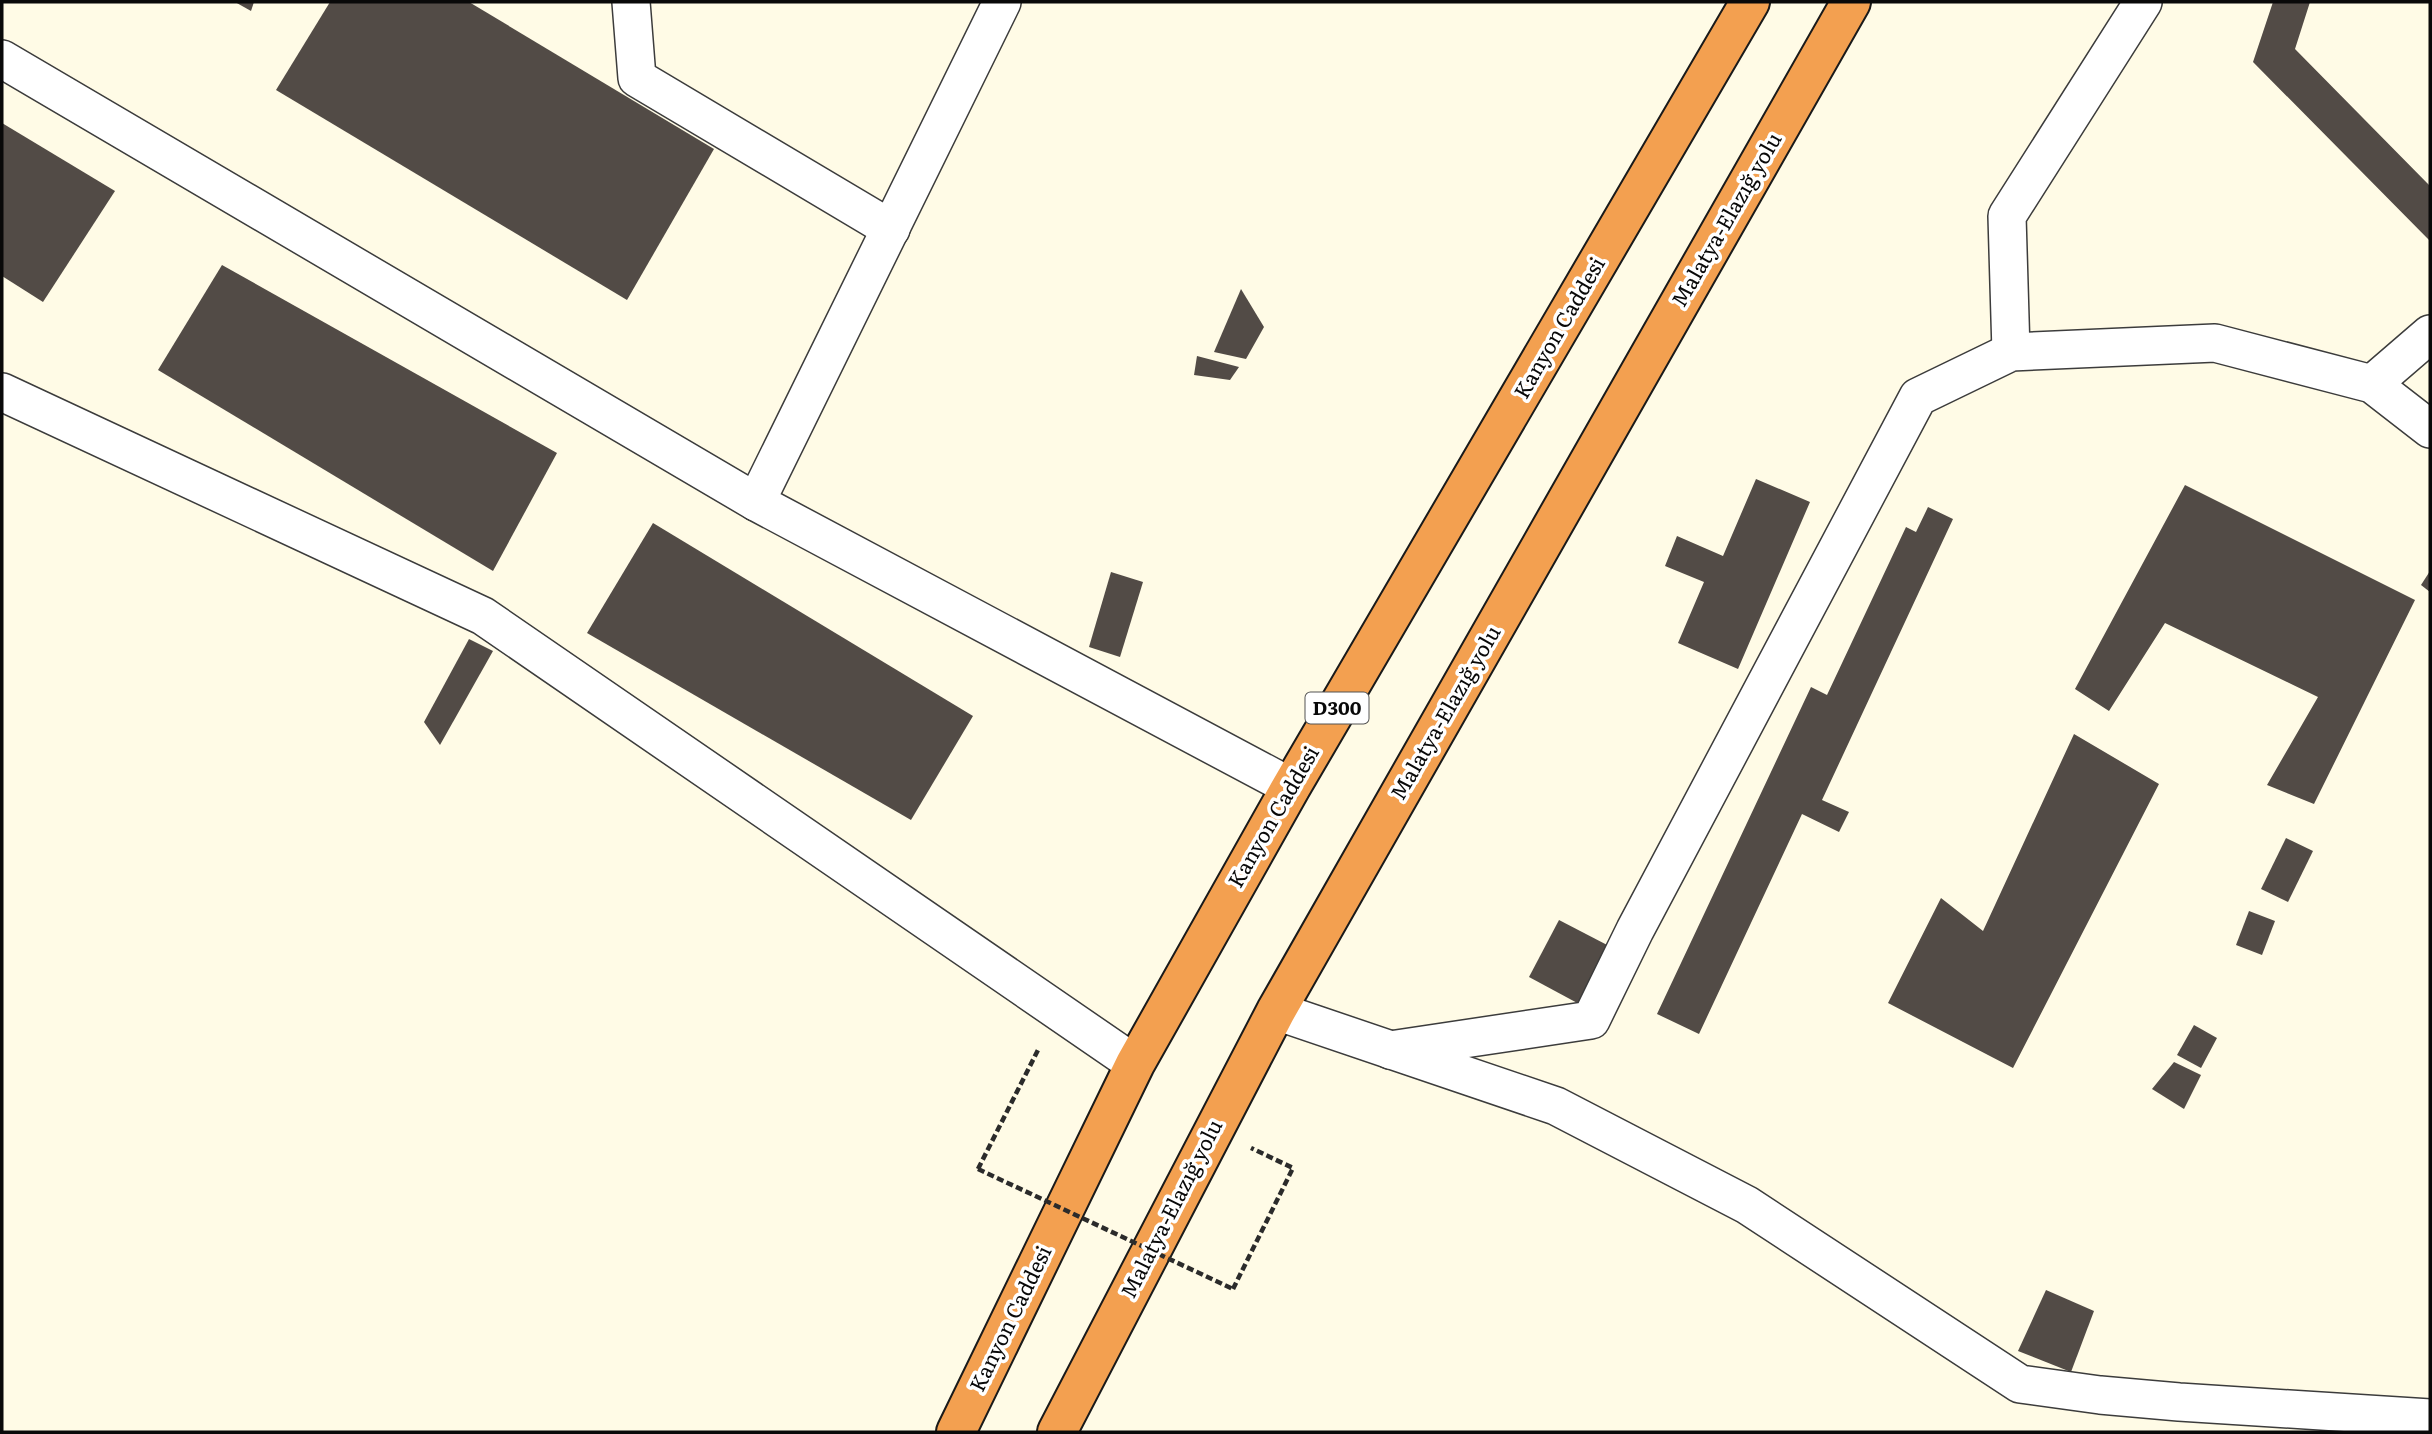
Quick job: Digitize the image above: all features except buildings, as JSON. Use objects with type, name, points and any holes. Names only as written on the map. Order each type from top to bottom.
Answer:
[{"type":"highway","name":"Kanyon Caddesi","points":[[956,1432],[1135,1064],[1291,787],[1751,2]]},
{"type":"highway","name":"Malatya-Elazığ yolu","points":[[1057,1432],[1276,1011],[1852,2]]},
{"type":"street","points":[[631,2],[637,78],[891,229]]},
{"type":"street","points":[[2011,352],[2007,216],[2143,2]]},
{"type":"street","points":[[756,502],[891,229],[991,4]]},
{"type":"street","points":[[2,59],[756,502],[1291,787]]},
{"type":"street","points":[[2371,384],[2430,334]]},
{"type":"street","points":[[1390,1050],[1591,1020],[1635,930],[1918,397],[2011,352],[2215,343],[2371,384],[2430,429]]},
{"type":"street","points":[[2,393],[483,616],[1135,1064]]},
{"type":"street","points":[[1276,1011],[1556,1106],[1747,1205],[2020,1384],[2179,1402],[2430,1418]]},
{"type":"path","points":[[1041,1045],[978,1169],[1233,1289],[1293,1168]]}]
